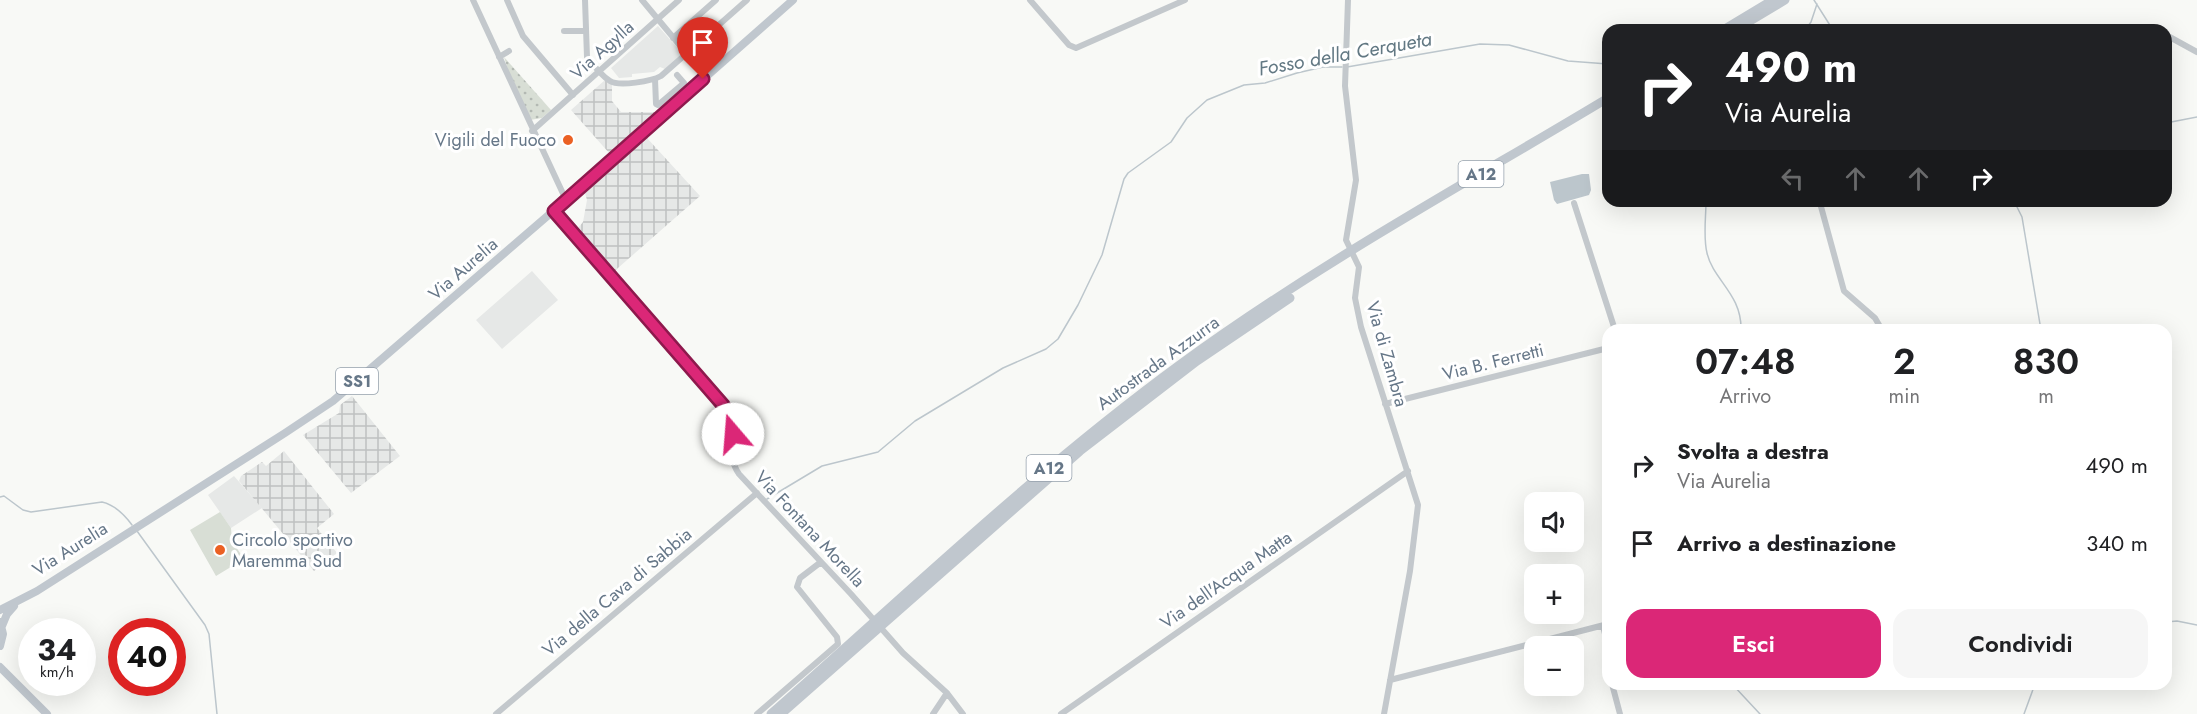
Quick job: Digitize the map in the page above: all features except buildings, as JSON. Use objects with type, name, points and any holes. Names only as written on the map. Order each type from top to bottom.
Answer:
[{"type":"highway","points":[[1733,24],[1773,0]]},
{"type":"highway","points":[[1745,24],[1785,0]]},
{"type":"highway","name":"Autostrada Azzurra","points":[[771,714],[1036,479],[1096,429],[1205,347],[1602,102]]},
{"type":"highway","name":"Autostrada Azzurra","points":[[781,714],[1092,441],[1208,353],[1353,254],[1602,109]]},
{"type":"main road","name":"Via Aurelia","points":[[0,610],[28,596],[327,405],[554,211],[793,0]]},
{"type":"main road","name":"Via Aurelia","points":[[1,624],[6,614],[20,601]]},
{"type":"main road","name":"SS1","points":[[0,646],[3,634],[1,624]]},
{"type":"main road","points":[[0,660],[2,668],[47,714]]},
{"type":"street","points":[[472,0],[566,200]]},
{"type":"street","points":[[507,0],[525,38],[573,95]]},
{"type":"street","points":[[585,0],[587,57],[600,72],[615,83],[655,79],[687,54],[747,0]]},
{"type":"street","points":[[642,0],[687,54]]},
{"type":"street","name":"Via Agylla","points":[[532,131],[679,0]]},
{"type":"street","points":[[673,38],[716,0]]},
{"type":"street","points":[[1030,0],[1069,45],[1076,48],[1185,0]]},
{"type":"street","name":"Via di Zambra","points":[[1348,0],[1346,93],[1356,177],[1346,240],[1359,267],[1355,295],[1356,311],[1417,499],[1418,519],[1384,714]]},
{"type":"street","points":[[564,31],[586,31]]},
{"type":"street","points":[[2172,38],[2197,52]]},
{"type":"street","points":[[499,57],[508,51]]},
{"type":"street","points":[[655,79],[656,104],[658,105],[684,83],[677,75]]},
{"type":"street","points":[[528,122],[543,122],[537,141]]},
{"type":"street","points":[[1574,203],[1614,324]]},
{"type":"street","points":[[1821,207],[1844,291],[1875,318],[1878,324]]},
{"type":"street","name":"Via Fontana Morella","points":[[554,211],[725,407],[733,427],[732,462],[738,473],[912,662],[946,693],[963,714]]},
{"type":"street","name":"Via B. Ferretti","points":[[1385,404],[1602,350]]},
{"type":"street","name":"Via dell'Acqua Matta","points":[[1061,714],[1408,471]]},
{"type":"street","name":"Via della Cava di Sabbia","points":[[496,714],[757,493]]},
{"type":"street","points":[[757,714],[838,644],[837,637],[797,587],[799,579],[821,562]]},
{"type":"street","points":[[1390,680],[1602,626]]},
{"type":"street","points":[[1614,690],[1620,714]]},
{"type":"street","points":[[933,714],[946,693]]},
{"type":"shaded area","points":[[658,26],[682,53],[665,69],[660,67],[654,72],[619,78],[611,68]]},
{"type":"shaded area","points":[[504,57],[551,110],[542,118],[530,120]]},
{"type":"shaded area","points":[[605,80],[612,85],[612,101],[621,112],[657,112],[610,154],[571,110]]},
{"type":"shaded area","points":[[647,138],[700,196],[610,275],[574,233],[583,222],[587,200],[585,193]]},
{"type":"shaded area","points":[[1589,174],[1591,190],[1589,195],[1557,204],[1550,182]]},
{"type":"shaded area","points":[[532,271],[558,300],[502,349],[476,320]]},
{"type":"shaded area","points":[[352,396],[400,456],[351,493],[303,435],[339,413],[340,405]]},
{"type":"shaded area","points":[[284,451],[334,514],[317,528],[337,553],[314,571],[239,481],[241,476],[262,462],[266,466]]},
{"type":"shaded area","points":[[234,476],[262,508],[231,528],[208,495]]},
{"type":"shaded area","name":"Circolo sportivo Maremma Sud","points":[[220,512],[231,528],[232,541],[244,559],[216,576],[190,530]]},
{"type":"waterway","points":[[1814,0],[1829,24]]},
{"type":"waterway","name":"Fosso della Cerqueta","points":[[1810,24],[1817,4]]},
{"type":"waterway","name":"Fosso della Cerqueta","points":[[1347,67],[1480,44],[1509,45],[1568,61],[1602,64]]},
{"type":"waterway","name":"Fosso della Cerqueta","points":[[767,499],[822,466],[878,452],[915,421],[1003,368],[1046,349],[1058,339],[1078,305],[1102,255],[1124,179],[1128,173],[1171,142],[1187,118],[1207,100],[1244,85],[1265,83],[1323,67],[1342,67]]},
{"type":"waterway","points":[[2172,122],[2197,117]]},
{"type":"waterway","points":[[1706,207],[1707,253],[1710,263],[1737,307],[1741,324]]},
{"type":"waterway","points":[[2017,207],[2022,217],[2040,324]]},
{"type":"waterway","points":[[0,497],[4,496],[23,510],[31,512],[102,502],[119,511],[132,525]]},
{"type":"waterway","points":[[137,531],[205,625],[209,634],[217,714]]},
{"type":"waterway","points":[[2172,621],[2197,625]]},
{"type":"waterway","points":[[1738,690],[1760,714]]},
{"type":"waterway","points":[[2024,714],[2033,690]]},
{"type":"place","name":"Vigili del Fuoco","points":[[568,140]]},
{"type":"place","name":"Circolo sportivo Maremma Sud","points":[[220,550]]},
{"type":"route","points":[[703,79],[554,211],[723,405],[732,421],[733,434]]}]
